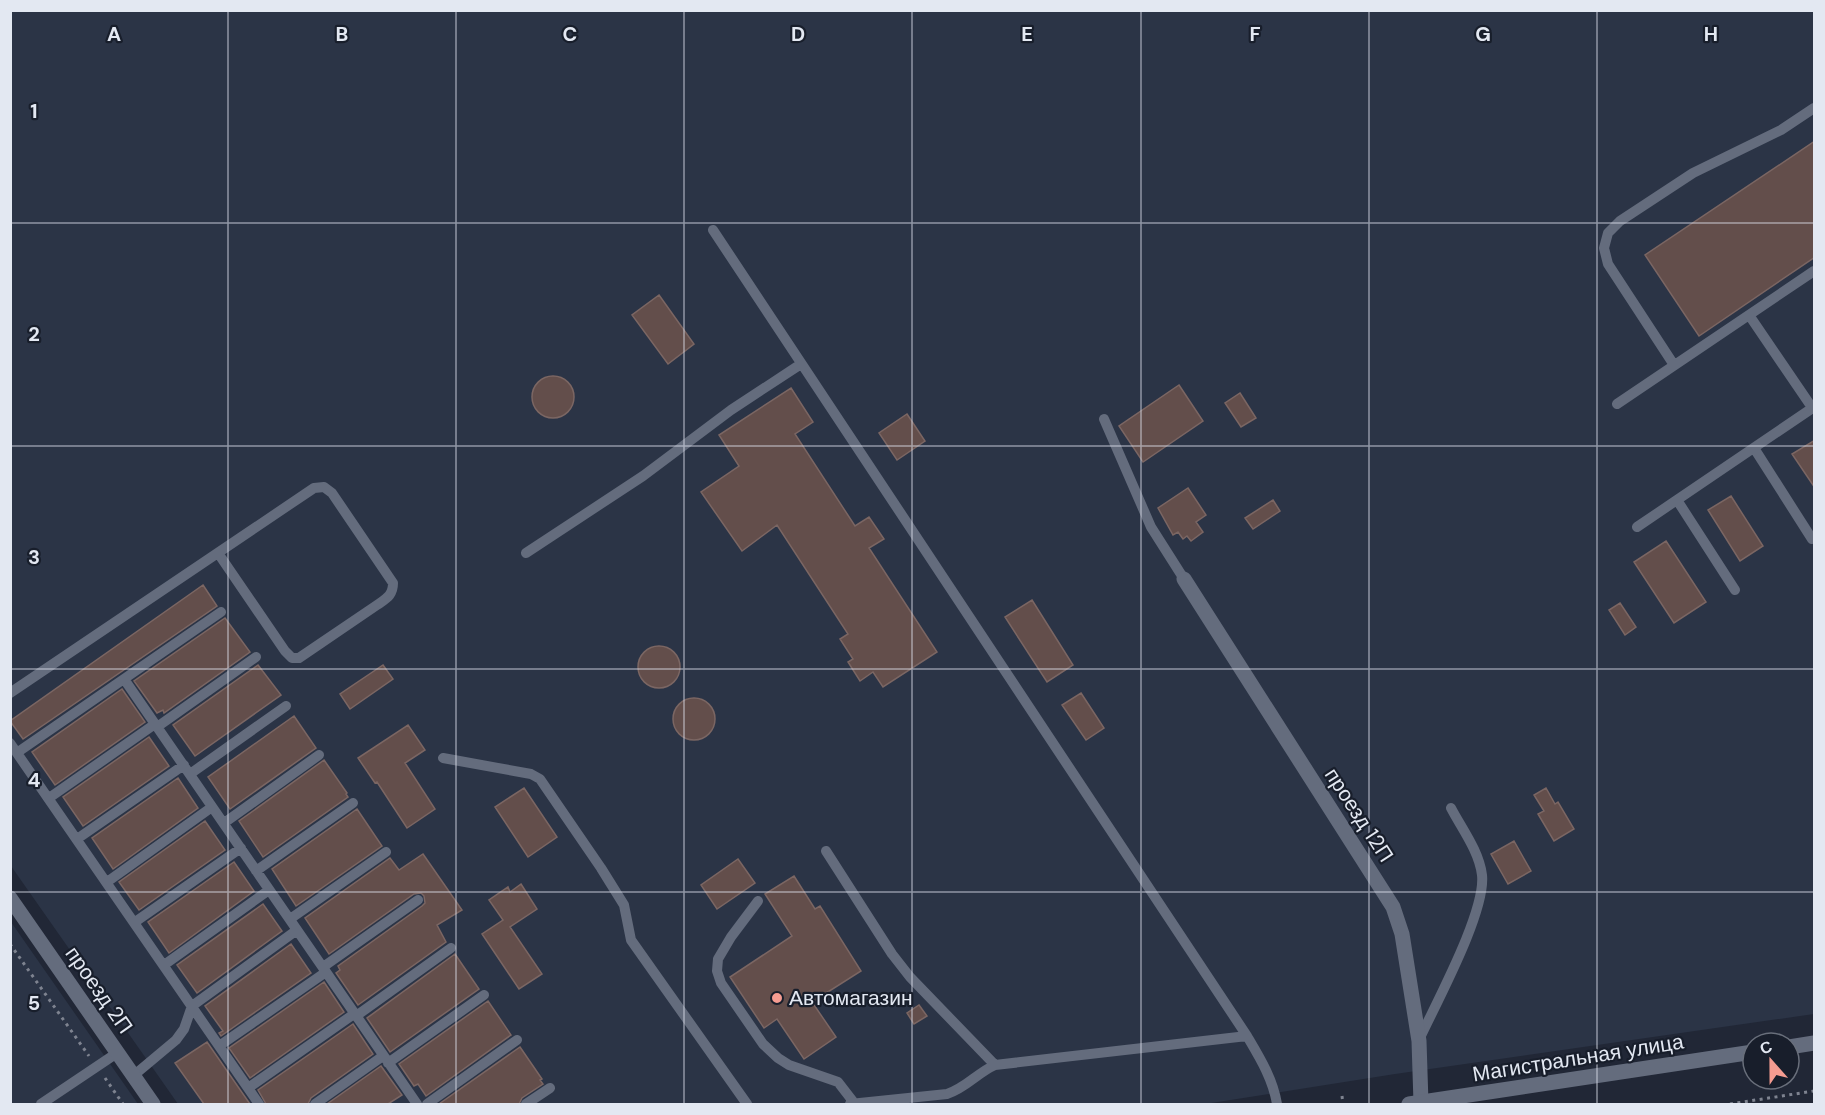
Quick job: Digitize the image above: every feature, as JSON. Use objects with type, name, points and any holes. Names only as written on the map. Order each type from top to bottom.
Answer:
[{"type":"street","name":"проезд 12П","points":[[1184,579],[1393,907],[1404,941],[1419,1041],[1415,1104]]},
{"type":"street","name":"проезд 2П","points":[[10,898],[153,1104]]},
{"type":"street","name":"Магистральная улица","points":[[1415,1104],[1468,1100],[1741,1054]]},
{"type":"lane","points":[[1674,365],[1608,264],[1604,248],[1608,233],[1620,221],[1693,173],[1781,130],[1815,108]]},
{"type":"lane","points":[[712,230],[1247,1036],[1263,1063],[1277,1104]]},
{"type":"lane","points":[[1617,404],[1815,271]]},
{"type":"lane","points":[[1636,527],[1814,408],[1749,315]]},
{"type":"lane","points":[[526,553],[643,476],[731,410],[801,363]]},
{"type":"lane","points":[[1104,419],[1151,527],[1184,579]]},
{"type":"lane","points":[[1754,448],[1812,539]]},
{"type":"lane","points":[[10,693],[314,488],[324,487],[332,493],[393,583],[393,590],[388,598],[298,658],[292,658],[218,553]]},
{"type":"lane","points":[[1677,500],[1735,590]]},
{"type":"lane","points":[[18,752],[221,612]]},
{"type":"lane","points":[[50,798],[256,657]]},
{"type":"lane","points":[[124,679],[386,1059],[411,1102]]},
{"type":"lane","points":[[77,839],[286,706]]},
{"type":"lane","points":[[10,743],[259,1104]]},
{"type":"lane","points":[[224,823],[320,755]]},
{"type":"lane","points":[[443,758],[531,774],[540,779],[602,868],[624,905],[631,940],[747,1104]]},
{"type":"lane","points":[[256,871],[353,803]]},
{"type":"lane","points":[[107,882],[212,807]]},
{"type":"lane","points":[[1419,1041],[1469,932],[1480,902],[1482,877],[1477,857],[1451,808]]},
{"type":"lane","points":[[135,922],[241,848]]},
{"type":"lane","points":[[826,850],[892,954],[910,977],[995,1065]]},
{"type":"lane","points":[[290,919],[386,852]]},
{"type":"lane","points":[[164,965],[269,890]]},
{"type":"lane","points":[[219,1046],[418,900]]},
{"type":"lane","points":[[758,901],[718,959],[717,971],[721,983],[763,1044],[778,1058],[789,1065],[838,1082],[853,1104],[947,1094],[960,1090],[985,1069],[995,1065],[1247,1036]]},
{"type":"lane","points":[[133,1076],[176,1040],[184,1029],[192,1006],[297,930]]},
{"type":"lane","points":[[248,1088],[451,948]]},
{"type":"lane","points":[[315,1104],[484,995]]},
{"type":"lane","points":[[427,1104],[517,1040]]},
{"type":"lane","points":[[40,1104],[117,1053]]},
{"type":"lane","points":[[526,1104],[550,1088]]},
{"type":"path","points":[[10,944],[123,1104]]},
{"type":"path","points":[[1730,1104],[1815,1091]]},
{"type":"path","points":[[1342,1096],[1343,1104]]},
{"type":"shaded area","points":[[10,11],[1814,11],[1814,1014],[1395,1074],[1205,1104],[178,1104],[11,866]]},
{"type":"shaded area","points":[[11,922],[138,1104],[11,1104]]},
{"type":"building","points":[[1815,141],[1815,257],[1699,336],[1645,255]]},
{"type":"building","points":[[659,295],[694,344],[668,364],[632,315]]},
{"type":"building","points":[[553,376],[568,382],[574,397],[568,412],[553,418],[538,412],[532,397],[538,382]]},
{"type":"building","points":[[1179,385],[1203,421],[1143,462],[1119,426]]},
{"type":"building","points":[[791,388],[813,422],[795,434],[855,526],[869,517],[884,539],[869,548],[937,652],[883,687],[873,672],[860,681],[848,662],[853,659],[840,639],[848,634],[777,525],[742,551],[701,492],[739,466],[719,435]]},
{"type":"building","points":[[1240,393],[1256,418],[1241,427],[1225,403]]},
{"type":"building","points":[[907,414],[925,441],[897,460],[879,433]]},
{"type":"building","points":[[1815,440],[1815,488],[1792,454]]},
{"type":"building","points":[[1188,488],[1206,515],[1196,522],[1203,532],[1191,541],[1187,536],[1183,539],[1178,532],[1173,535],[1158,508]]},
{"type":"building","points":[[1731,496],[1763,546],[1740,561],[1708,510]]},
{"type":"building","points":[[1273,500],[1280,511],[1253,529],[1245,518]]},
{"type":"building","points":[[1666,541],[1706,602],[1674,623],[1634,562]]},
{"type":"building","points":[[203,585],[217,606],[23,739],[10,721]]},
{"type":"building","points":[[1032,600],[1073,665],[1047,682],[1005,617]]},
{"type":"building","points":[[1620,603],[1636,627],[1625,635],[1609,610]]},
{"type":"building","points":[[225,618],[250,652],[164,713],[163,710],[157,713],[134,681]]},
{"type":"building","points":[[659,646],[674,652],[680,667],[674,682],[659,688],[644,682],[638,667],[644,652]]},
{"type":"building","points":[[258,665],[281,695],[195,756],[173,725]]},
{"type":"building","points":[[383,665],[393,679],[350,709],[340,694]]},
{"type":"building","points":[[122,689],[145,722],[55,785],[32,752]]},
{"type":"building","points":[[1081,693],[1104,728],[1086,740],[1062,705]]},
{"type":"building","points":[[694,698],[709,704],[715,719],[709,734],[694,740],[679,734],[673,719],[679,704]]},
{"type":"building","points":[[294,716],[316,748],[230,809],[208,777]]},
{"type":"building","points":[[408,725],[425,750],[405,763],[435,809],[407,828],[377,782],[375,783],[358,758]]},
{"type":"building","points":[[149,737],[169,766],[83,826],[63,797]]},
{"type":"building","points":[[324,760],[348,797],[263,857],[239,821]]},
{"type":"building","points":[[178,778],[198,808],[113,869],[92,838]]},
{"type":"building","points":[[524,788],[557,837],[528,857],[495,807]]},
{"type":"building","points":[[1546,788],[1555,804],[1558,802],[1574,829],[1554,841],[1538,814],[1544,811],[1534,795]]},
{"type":"building","points":[[357,809],[382,846],[296,906],[272,869]]},
{"type":"building","points":[[205,821],[225,850],[139,910],[119,882]]},
{"type":"building","points":[[1514,841],[1531,871],[1508,884],[1491,854]]},
{"type":"building","points":[[423,854],[462,910],[437,925],[446,942],[358,1005],[336,973],[340,970],[338,966],[422,906],[425,903],[424,896],[421,893],[414,894],[329,954],[305,918],[390,858],[399,870]]},
{"type":"building","points":[[738,859],[755,883],[717,909],[701,885]]},
{"type":"building","points":[[234,862],[254,891],[169,953],[148,922]]},
{"type":"building","points":[[794,876],[815,909],[820,906],[861,971],[812,1002],[836,1037],[804,1059],[777,1019],[764,1028],[730,977],[792,936],[765,894]]},
{"type":"building","points":[[521,884],[537,909],[510,927],[542,974],[519,989],[482,934],[503,920],[489,900],[508,887],[510,892]]},
{"type":"building","points":[[263,904],[282,931],[197,993],[177,965]]},
{"type":"building","points":[[291,944],[311,973],[221,1036],[219,1033],[223,1031],[205,1006]]},
{"type":"building","points":[[455,954],[479,989],[390,1052],[367,1018]]},
{"type":"building","points":[[324,982],[344,1012],[250,1078],[229,1048]]},
{"type":"building","points":[[488,1001],[511,1035],[426,1096],[418,1084],[414,1086],[399,1064]]},
{"type":"building","points":[[919,1005],[927,1016],[914,1024],[907,1013]]},
{"type":"building","points":[[353,1024],[373,1054],[311,1098],[308,1104],[266,1104],[258,1090]]},
{"type":"building","points":[[207,1042],[250,1104],[204,1104],[175,1063]]},
{"type":"building","points":[[520,1047],[543,1084],[522,1098],[519,1104],[439,1104]]},
{"type":"building","points":[[381,1066],[402,1095],[388,1104],[327,1104]]},
{"type":"place","name":"Автомагазин","points":[[777,998]]}]
